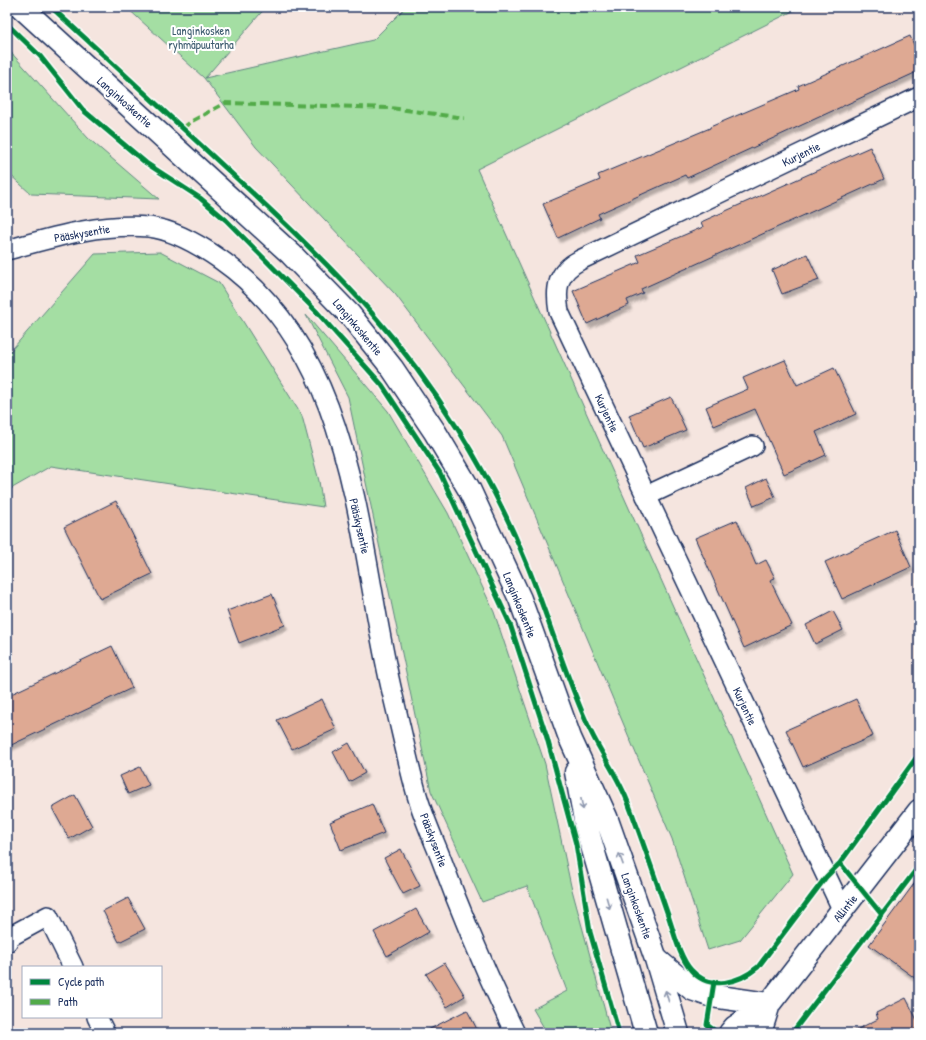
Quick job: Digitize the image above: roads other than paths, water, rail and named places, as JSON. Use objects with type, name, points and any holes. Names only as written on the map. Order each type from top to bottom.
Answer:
[{"type":"street","name":"Langinkoskentie","points":[[21,7],[291,254],[350,315],[392,368],[435,432],[469,489],[520,599],[570,738],[606,817],[656,959],[678,1033]]},
{"type":"street","name":"Kurjentie","points":[[842,911],[559,312],[557,300],[558,284],[567,267],[919,97]]},
{"type":"street","name":"Pääskysentie","points":[[7,250],[63,234],[107,226],[152,228],[196,242],[237,272],[280,315],[314,371],[339,433],[367,558],[392,692],[418,797],[455,896],[515,1033]]},
{"type":"street","points":[[646,496],[753,446]]},
{"type":"street","name":"Langinkoskentie","points":[[570,738],[586,825],[646,1033]]},
{"type":"street","name":"Allintie","points":[[730,1033],[735,1027],[769,1004],[917,818]]},
{"type":"street","points":[[7,942],[12,936],[48,916],[73,966]]},
{"type":"street","points":[[656,959],[692,989],[712,996],[769,1004]]},
{"type":"street","name":"Allintie","points":[[760,1033],[769,1004]]},
{"type":"street","points":[[98,1018],[105,1033]]},
{"type":"park label","name":"Langinkosken ryhmäpuutarha","points":[[201,37]]}]
